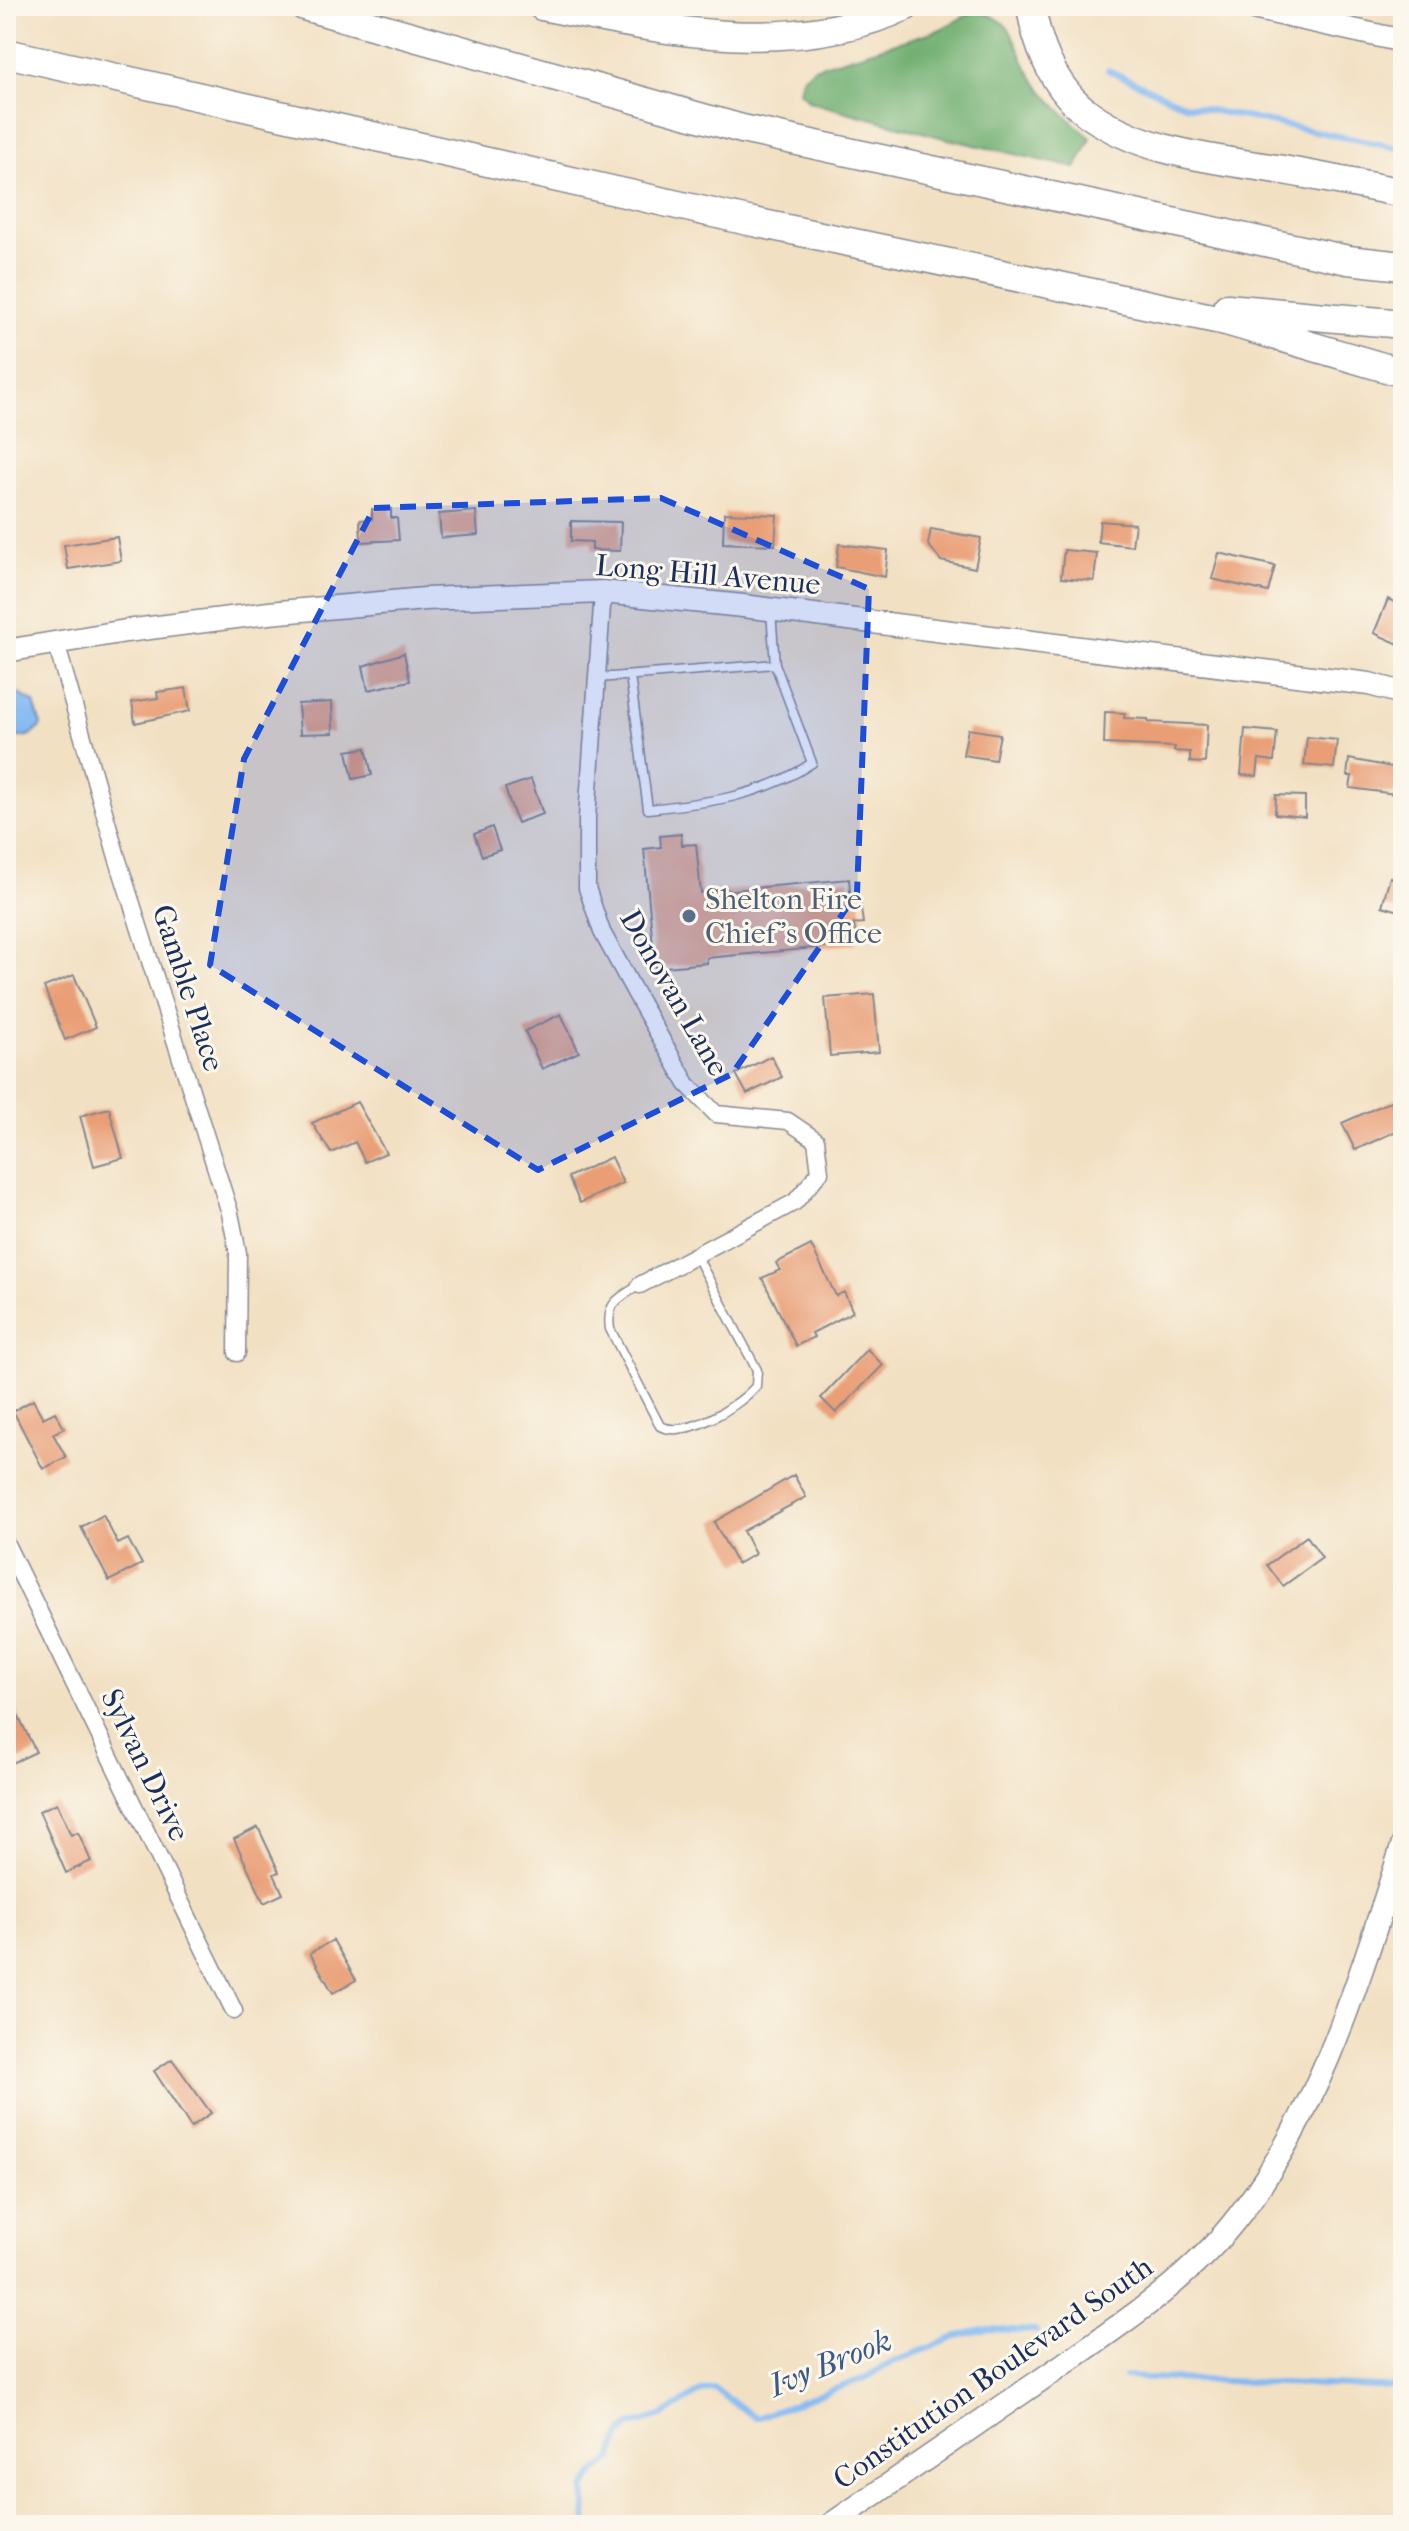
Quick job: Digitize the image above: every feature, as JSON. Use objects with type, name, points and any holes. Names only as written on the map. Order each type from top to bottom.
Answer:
[{"type":"highway","points":[[304,6],[742,129],[1348,260],[1403,266]]},
{"type":"highway","points":[[542,6],[719,38],[832,29],[906,6]]},
{"type":"highway","points":[[1031,6],[1035,37],[1054,73],[1080,107],[1123,132],[1154,145],[1199,156],[1403,193]]},
{"type":"highway","points":[[6,53],[1044,284],[1226,321],[1403,373]]},
{"type":"highway","points":[[1044,284],[1230,308],[1403,324]]},
{"type":"street","points":[[1244,6],[1403,41]]},
{"type":"street","name":"Long Hill Avenue","points":[[6,651],[142,629],[409,600],[603,592],[1369,684],[1403,693]]},
{"type":"street","name":"Donovan Lane","points":[[603,592],[587,818],[587,888],[602,932],[687,1084],[716,1114],[788,1121],[816,1140],[820,1172],[795,1202],[640,1285]]},
{"type":"street","name":"Gamble Place","points":[[56,643],[117,857],[230,1213],[238,1253],[237,1353]]},
{"type":"street","name":"Sylvan Drive","points":[[6,1544],[234,2011]]},
{"type":"street","name":"Constitution Boulevard South","points":[[830,2525],[1141,2309],[1174,2283],[1240,2215],[1281,2151],[1323,2072],[1403,1844]]},
{"type":"lane","points":[[630,676],[648,809],[723,802],[793,776],[812,763],[775,664],[771,610]]},
{"type":"lane","points":[[597,678],[775,664]]},
{"type":"lane","points":[[640,1285],[613,1302],[607,1312],[610,1329],[660,1426],[671,1432],[684,1431],[746,1398],[756,1386],[757,1370],[696,1255]]},
{"type":"highlighted area","points":[[661,498],[869,589],[857,893],[732,1074],[538,1170],[210,965],[244,759],[374,508]]},
{"type":"green space","points":[[975,11],[990,15],[1008,28],[1039,86],[1091,138],[1076,168],[944,138],[825,106],[809,101],[799,91],[802,78],[814,68],[939,30]]},
{"type":"water","points":[[16,692],[34,703],[41,725],[30,735],[6,737],[6,694]]},
{"type":"building","points":[[391,508],[391,518],[397,518],[399,540],[361,542],[360,520],[372,519],[372,509]]},
{"type":"building","points":[[476,511],[478,535],[441,538],[439,514]]},
{"type":"building","points":[[724,513],[777,515],[775,545],[723,543]]},
{"type":"building","points":[[571,521],[621,522],[620,551],[592,550],[592,542],[571,541]]},
{"type":"building","points":[[1100,521],[1135,524],[1132,546],[1098,542]]},
{"type":"building","points":[[931,529],[981,538],[975,568],[941,561],[928,544]]},
{"type":"building","points":[[117,537],[121,561],[68,569],[64,545]]},
{"type":"building","points":[[839,544],[888,550],[885,577],[836,567]]},
{"type":"building","points":[[1064,550],[1097,553],[1094,581],[1061,578]]},
{"type":"building","points":[[1219,553],[1275,566],[1268,592],[1212,579]]},
{"type":"building","points":[[1388,599],[1403,606],[1403,646],[1374,633]]},
{"type":"building","points":[[404,653],[410,681],[368,690],[363,666]]},
{"type":"building","points":[[186,688],[190,711],[135,723],[132,702],[158,698],[157,692]]},
{"type":"building","points":[[332,702],[333,733],[300,734],[298,704]]},
{"type":"building","points":[[1105,712],[1125,713],[1124,718],[1148,719],[1148,722],[1207,725],[1205,763],[1190,762],[1190,752],[1174,751],[1175,747],[1104,744]]},
{"type":"building","points":[[968,729],[1000,734],[995,760],[963,755]]},
{"type":"building","points":[[1245,729],[1277,732],[1274,761],[1259,759],[1257,776],[1241,775]]},
{"type":"building","points":[[1307,737],[1337,740],[1334,768],[1304,765]]},
{"type":"building","points":[[366,748],[372,775],[353,779],[347,751]]},
{"type":"building","points":[[1349,759],[1403,769],[1403,795],[1350,788],[1352,776],[1347,776]]},
{"type":"building","points":[[531,779],[543,814],[517,823],[505,788]]},
{"type":"building","points":[[1276,795],[1305,796],[1305,817],[1275,814]]},
{"type":"building","points":[[492,827],[500,850],[482,856],[474,834]]},
{"type":"building","points":[[681,834],[682,845],[696,844],[701,893],[849,879],[851,902],[860,901],[863,923],[854,924],[856,944],[707,958],[707,963],[655,968],[644,849],[661,847],[660,836]]},
{"type":"building","points":[[1390,877],[1403,881],[1403,912],[1382,906]]},
{"type":"building","points":[[74,975],[96,1027],[65,1040],[44,987]]},
{"type":"building","points":[[874,994],[879,1052],[830,1056],[825,998]]},
{"type":"building","points":[[561,1014],[579,1052],[542,1069],[525,1031]]},
{"type":"building","points":[[771,1056],[782,1077],[747,1094],[736,1074]]},
{"type":"building","points":[[1398,1098],[1403,1109],[1403,1128],[1355,1150],[1342,1123]]},
{"type":"building","points":[[357,1102],[386,1153],[365,1162],[355,1142],[331,1153],[312,1123]]},
{"type":"building","points":[[109,1108],[123,1158],[94,1166],[80,1116]]},
{"type":"building","points":[[611,1157],[623,1183],[580,1203],[568,1177]]},
{"type":"building","points":[[811,1245],[836,1296],[844,1292],[853,1312],[812,1333],[814,1337],[796,1346],[762,1278],[780,1270],[776,1263]]},
{"type":"building","points":[[867,1349],[883,1365],[836,1413],[821,1398]]},
{"type":"building","points":[[33,1400],[43,1418],[55,1412],[64,1428],[53,1434],[66,1457],[43,1469],[13,1411]]},
{"type":"building","points":[[794,1475],[806,1497],[743,1531],[755,1554],[737,1564],[714,1522]]},
{"type":"building","points":[[103,1515],[118,1544],[128,1539],[142,1564],[109,1581],[81,1527]]},
{"type":"building","points":[[1307,1536],[1322,1558],[1283,1586],[1267,1565]]},
{"type":"building","points":[[6,1691],[36,1752],[6,1766]]},
{"type":"building","points":[[57,1803],[71,1835],[78,1832],[91,1861],[66,1873],[39,1811]]},
{"type":"building","points":[[258,1827],[279,1872],[274,1874],[283,1894],[264,1903],[234,1839]]},
{"type":"building","points":[[333,1940],[356,1980],[333,1993],[310,1953]]},
{"type":"building","points":[[172,2059],[211,2113],[191,2127],[154,2071]]},
{"type":"waterway","points":[[1108,70],[1185,105],[1403,149]]},
{"type":"waterway","name":"Ivy Brook","points":[[587,2525],[584,2489],[594,2473],[612,2459],[619,2437],[631,2425],[662,2416],[701,2391],[713,2388],[756,2418],[862,2379],[893,2362],[964,2334],[988,2329],[1036,2331]]},
{"type":"waterway","name":"Ivy Brook","points":[[1125,2377],[1403,2388]]},
{"type":"place","name":"Shelton Fire Chief's Office","points":[[689,916]]}]
